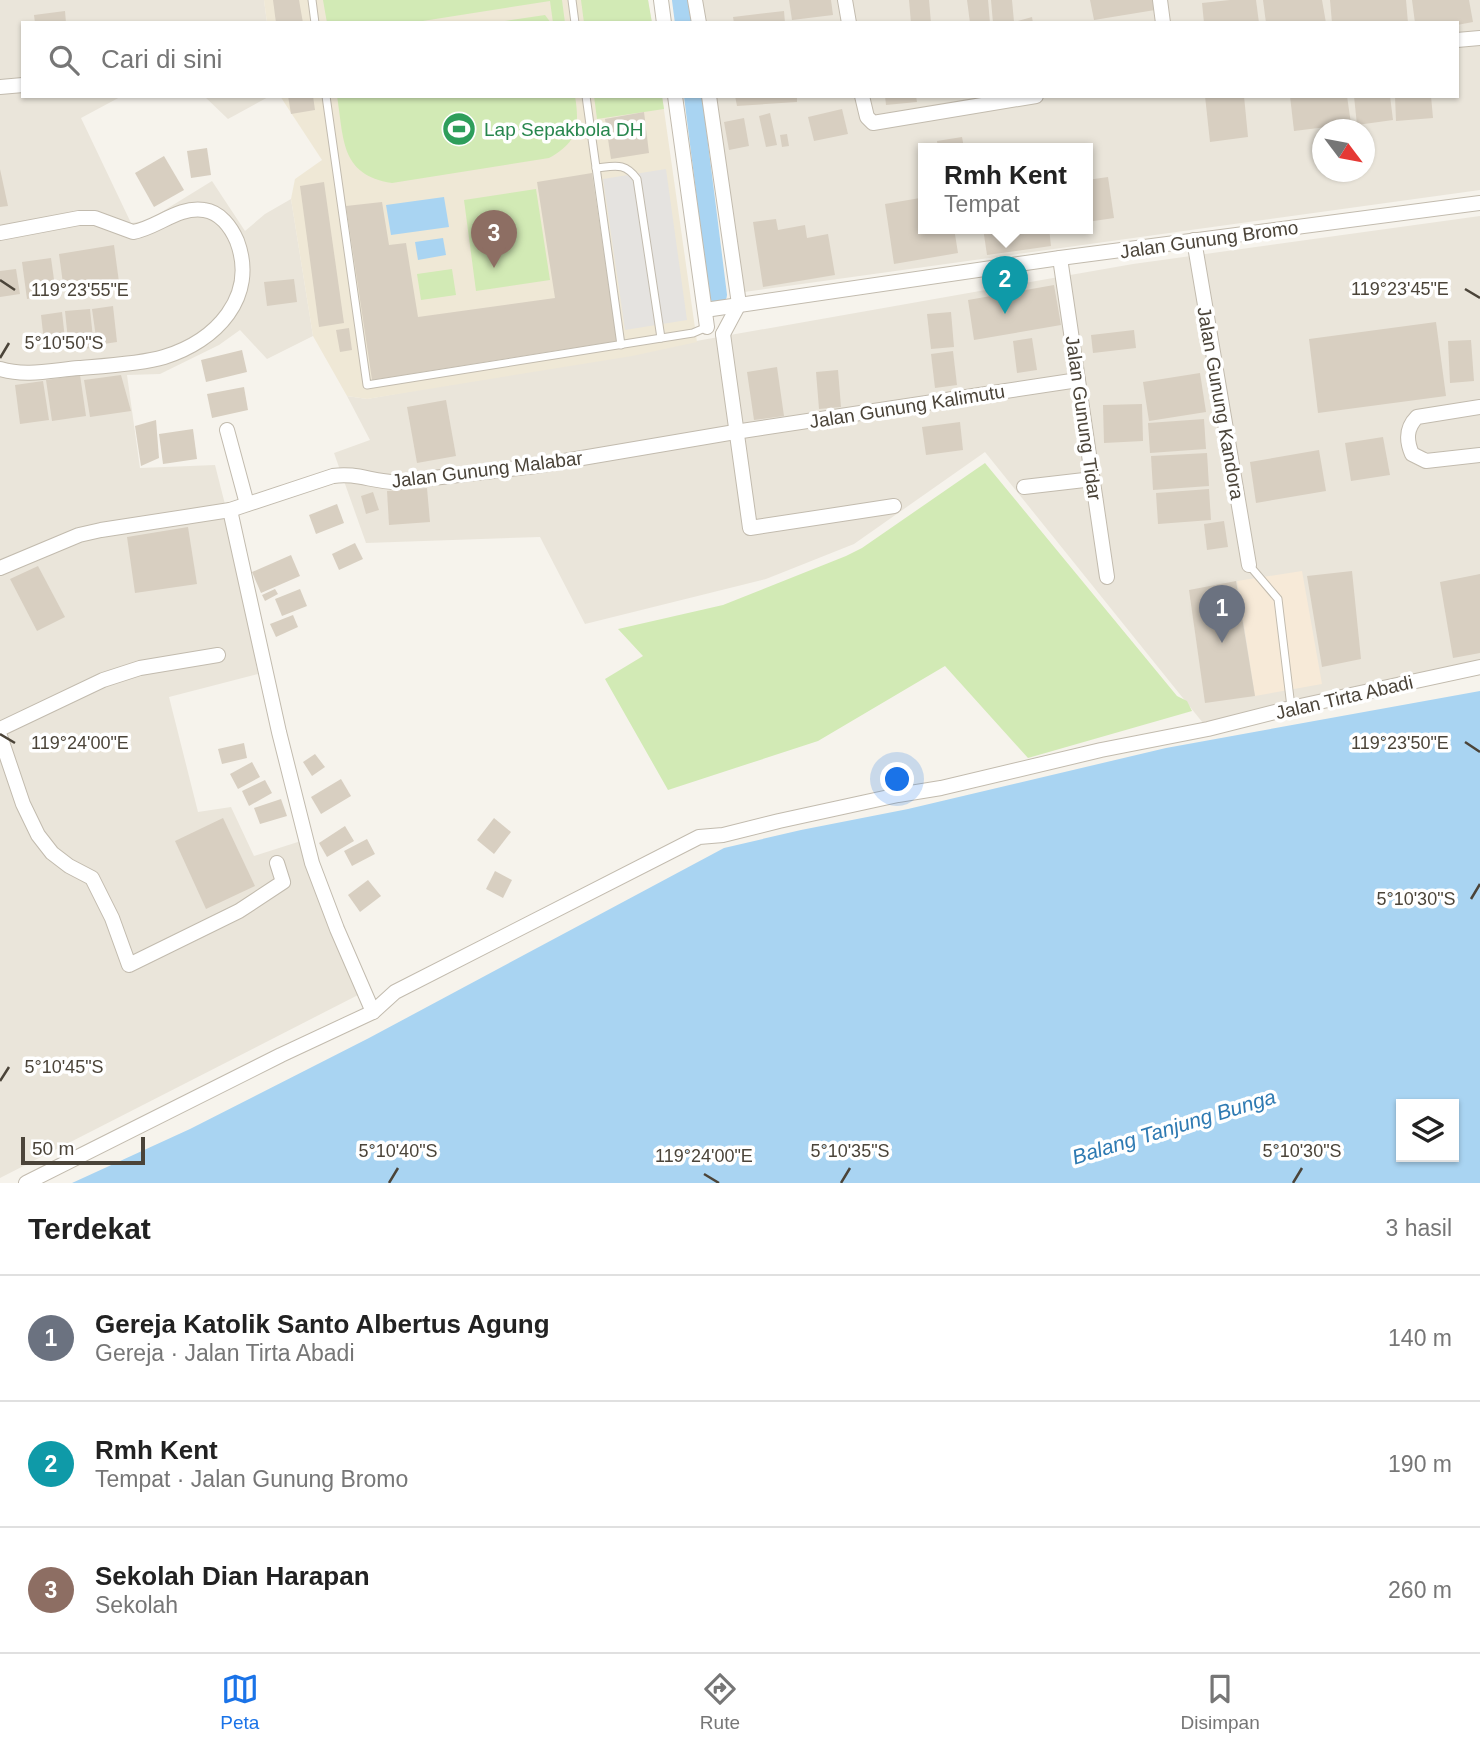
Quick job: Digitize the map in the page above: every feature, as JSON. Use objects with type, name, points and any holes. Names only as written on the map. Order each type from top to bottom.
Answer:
[{"type":"street","points":[[661,0],[664,21]]},
{"type":"street","points":[[695,0],[699,21]]},
{"type":"street","points":[[845,0],[849,21]]},
{"type":"street","points":[[1160,0],[1163,21]]},
{"type":"street","points":[[1459,40],[1480,38]]},
{"type":"street","points":[[0,87],[21,85]]},
{"type":"street","points":[[675,98],[707,327]]},
{"type":"street","points":[[709,98],[739,304],[723,334],[750,528],[894,506]]},
{"type":"street","points":[[862,98],[867,117],[873,123],[1025,98]]},
{"type":"street","name":"Jalan Gunung Bromo","points":[[705,310],[1060,258],[1480,203]]},
{"type":"street","points":[[0,233],[79,218],[107,221],[133,232],[191,210],[205,210],[225,221],[236,239],[241,255],[241,291],[236,303],[204,337],[176,352],[153,360],[28,373],[0,369]]},
{"type":"street","name":"Jalan Gunung Kandora","points":[[1194,240],[1249,565]]},
{"type":"street","name":"Jalan Gunung Tidar","points":[[1060,258],[1107,577]]},
{"type":"street","points":[[707,327],[739,304]]},
{"type":"street","points":[[707,327],[723,334]]},
{"type":"street","name":"Jalan Gunung Kalimutu","points":[[735,432],[1078,380]]},
{"type":"street","points":[[1480,407],[1415,418],[1407,434],[1412,454],[1426,461],[1480,456]]},
{"type":"street","points":[[227,430],[247,504]]},
{"type":"street","name":"Jalan Gunung Malabar","points":[[0,568],[79,535],[230,510],[269,499],[312,482],[349,473],[388,482],[433,479],[535,466],[735,432]]},
{"type":"street","points":[[1024,487],[1093,479]]},
{"type":"street","points":[[230,510],[279,732],[312,863],[373,1012]]},
{"type":"street","points":[[0,729],[103,680],[140,668],[218,655]]},
{"type":"street","name":"Jalan Tirta Abadi","points":[[26,1183],[373,1012],[394,992],[699,837],[723,835],[898,795],[941,788],[1480,667]]},
{"type":"street","points":[[0,736],[23,803],[38,835],[52,853],[92,878],[112,918],[129,965],[239,911],[283,882],[277,863]]},
{"type":"lane","points":[[312,0],[315,21]]},
{"type":"lane","points":[[572,0],[575,21]]},
{"type":"lane","points":[[326,98],[367,385],[693,333],[707,327]]},
{"type":"lane","points":[[586,98],[621,345]]},
{"type":"lane","points":[[596,168],[617,165],[630,169],[638,179],[661,338]]},
{"type":"lane","points":[[1249,565],[1278,599],[1291,708]]},
{"type":"shaded area","points":[[0,0],[264,0],[267,21],[21,21],[21,98],[118,98],[81,118],[131,223],[147,221],[212,181],[245,231],[265,214],[291,199],[313,336],[267,359],[240,330],[219,345],[160,374],[127,375],[140,468],[215,465],[229,520],[258,674],[169,697],[198,812],[231,807],[254,856],[301,841],[360,994],[0,1178]]},
{"type":"shaded area","points":[[264,0],[648,0],[652,21],[267,21]]},
{"type":"shaded area","points":[[696,0],[1480,0],[1480,190],[737,293],[710,98],[1459,98],[1459,21],[699,21]]},
{"type":"shaded area","points":[[206,98],[266,98],[228,119]]},
{"type":"shaded area","points":[[281,98],[662,98],[697,342],[632,356],[367,399],[347,396],[313,336],[291,199],[295,179],[322,160]]},
{"type":"shaded area","points":[[666,169],[687,320],[625,330],[603,179]]},
{"type":"shaded area","points":[[1480,216],[1480,675],[1326,705],[1203,723],[985,452],[854,544],[766,579],[585,624],[540,537],[366,543],[334,453],[370,440],[347,396],[367,399],[1133,264]]},
{"type":"shaded area","points":[[1302,571],[1322,684],[1255,696],[1237,581]]},
{"type":"green space","points":[[323,0],[562,0],[565,21],[553,21],[550,1],[423,21],[327,21]]},
{"type":"green space","points":[[581,0],[648,0],[652,21],[584,21]]},
{"type":"green space","points":[[545,15],[550,21],[504,21]]},
{"type":"green space","name":"Lap Sepakbola DH","points":[[337,98],[575,98],[577,117],[571,140],[549,158],[392,183],[362,172],[348,153]]},
{"type":"green space","points":[[594,98],[662,98],[664,109],[597,119]]},
{"type":"green space","points":[[536,189],[550,280],[476,291],[464,200]]},
{"type":"green space","points":[[452,269],[456,295],[421,300],[417,274]]},
{"type":"green space","points":[[985,463],[1177,696],[1187,701],[1192,711],[1028,758],[945,666],[818,741],[668,790],[605,679],[643,656],[618,629],[723,605],[846,556],[862,548]]},
{"type":"water","points":[[444,197],[449,227],[391,235],[386,205]]},
{"type":"water","points":[[443,238],[446,255],[418,260],[415,242]]},
{"type":"water","name":"Balang Tanjung Bunga","points":[[1480,691],[1480,1183],[72,1183],[190,1129],[369,1038],[724,848],[908,809],[1166,748]]},
{"type":"building","points":[[273,0],[299,0],[303,21],[276,21]]},
{"type":"building","points":[[789,0],[831,0],[833,15],[792,20]]},
{"type":"building","points":[[909,0],[929,0],[931,21],[911,21]]},
{"type":"building","points":[[967,0],[988,0],[990,21],[970,21]]},
{"type":"building","points":[[991,0],[1012,0],[1014,21],[993,21]]},
{"type":"building","points":[[1090,0],[1154,0],[1155,10],[1094,20]]},
{"type":"building","points":[[1256,0],[1259,21],[1204,21],[1202,3]]},
{"type":"building","points":[[1263,0],[1322,0],[1326,21],[1266,21]]},
{"type":"building","points":[[1330,0],[1406,0],[1408,21],[1332,21]]},
{"type":"building","points":[[1412,0],[1469,0],[1473,22],[1459,25],[1459,21],[1415,21]]},
{"type":"building","points":[[65,11],[66,21],[35,21],[34,15]]},
{"type":"building","points":[[784,11],[785,21],[734,21],[733,17]]},
{"type":"building","points":[[288,98],[313,98],[315,110],[291,114]]},
{"type":"building","points":[[735,98],[797,98],[797,102],[737,106]]},
{"type":"building","points":[[885,98],[916,98],[917,102],[886,105]]},
{"type":"building","points":[[1205,98],[1244,98],[1248,137],[1210,142]]},
{"type":"building","points":[[1290,98],[1347,98],[1350,119],[1312,119],[1312,129],[1294,131]]},
{"type":"building","points":[[1354,98],[1390,98],[1393,120],[1375,122],[1375,119],[1356,119]]},
{"type":"building","points":[[1395,98],[1431,98],[1433,118],[1396,121]]},
{"type":"building","points":[[842,109],[848,134],[814,141],[808,117]]},
{"type":"building","points":[[644,112],[649,153],[611,159],[605,119]]},
{"type":"building","points":[[770,113],[777,145],[766,147],[759,116]]},
{"type":"building","points":[[744,118],[749,146],[729,150],[724,122]]},
{"type":"building","points":[[787,134],[789,146],[782,147],[780,135]]},
{"type":"building","points":[[962,137],[963,143],[937,143]]},
{"type":"building","points":[[207,148],[211,175],[191,178],[187,151]]},
{"type":"building","points":[[164,156],[184,190],[154,207],[135,173]]},
{"type":"building","points":[[0,169],[8,206],[0,207]]},
{"type":"building","points":[[592,173],[617,341],[372,380],[346,206],[382,202],[389,245],[406,243],[418,317],[555,298],[537,182]]},
{"type":"building","points":[[1108,177],[1114,218],[1093,221],[1093,179]]},
{"type":"building","points":[[324,182],[344,323],[319,327],[300,186]]},
{"type":"building","points":[[918,199],[918,234],[955,234],[958,253],[894,264],[885,204]]},
{"type":"building","points":[[776,219],[778,230],[805,225],[807,238],[828,234],[835,275],[763,287],[753,222]]},
{"type":"building","points":[[984,234],[1050,234],[1051,246],[987,255]]},
{"type":"building","points":[[114,245],[119,282],[64,291],[59,254]]},
{"type":"building","points":[[51,258],[56,294],[27,299],[22,262]]},
{"type":"building","points":[[16,269],[20,294],[0,297],[0,271]]},
{"type":"building","points":[[294,279],[297,302],[267,306],[264,282]]},
{"type":"building","points":[[1054,285],[1061,325],[974,340],[968,300]]},
{"type":"building","points":[[113,306],[117,342],[97,345],[92,309]]},
{"type":"building","points":[[90,309],[94,348],[69,350],[65,311]]},
{"type":"building","points":[[62,312],[66,348],[45,351],[41,315]]},
{"type":"building","points":[[951,312],[954,347],[931,349],[927,314]]},
{"type":"building","points":[[1436,322],[1446,396],[1318,413],[1309,339]]},
{"type":"building","points":[[349,328],[352,350],[340,352],[336,330]]},
{"type":"building","points":[[1134,330],[1136,348],[1093,353],[1091,335]]},
{"type":"building","points":[[1032,338],[1037,370],[1017,373],[1013,341]]},
{"type":"building","points":[[1471,340],[1474,381],[1450,383],[1448,341]]},
{"type":"building","points":[[242,350],[247,372],[206,382],[201,360]]},
{"type":"building","points":[[953,351],[957,385],[935,388],[931,354]]},
{"type":"building","points":[[777,367],[784,416],[754,420],[747,372]]},
{"type":"building","points":[[838,370],[841,407],[819,409],[816,372]]},
{"type":"building","points":[[1200,373],[1206,412],[1149,421],[1143,382]]},
{"type":"building","points":[[80,375],[86,416],[52,421],[46,380]]},
{"type":"building","points":[[121,375],[131,411],[90,417],[84,380]]},
{"type":"building","points":[[43,381],[49,420],[20,424],[15,385]]},
{"type":"building","points":[[244,387],[248,410],[212,418],[207,394]]},
{"type":"building","points":[[446,400],[456,456],[417,463],[407,407]]},
{"type":"building","points":[[1142,404],[1143,441],[1104,443],[1103,405]]},
{"type":"building","points":[[1204,419],[1206,449],[1150,453],[1148,423]]},
{"type":"building","points":[[156,420],[159,458],[141,466],[135,426]]},
{"type":"building","points":[[960,422],[963,450],[926,455],[922,427]]},
{"type":"building","points":[[193,429],[197,459],[163,464],[159,434]]},
{"type":"building","points":[[1383,437],[1390,475],[1351,481],[1345,443]]},
{"type":"building","points":[[1319,450],[1326,491],[1256,503],[1250,462]]},
{"type":"building","points":[[1207,453],[1209,486],[1153,490],[1151,456]]},
{"type":"building","points":[[427,488],[430,522],[389,525],[387,491]]},
{"type":"building","points":[[1209,489],[1211,520],[1158,524],[1156,493]]},
{"type":"building","points":[[373,492],[379,510],[366,514],[361,496]]},
{"type":"building","points":[[337,504],[344,523],[316,534],[309,515]]},
{"type":"building","points":[[1224,521],[1228,547],[1207,550],[1204,524]]},
{"type":"building","points":[[188,527],[197,584],[135,593],[127,537]]},
{"type":"building","points":[[355,543],[363,559],[339,570],[332,554]]},
{"type":"building","points":[[291,555],[300,576],[261,593],[252,572]]},
{"type":"building","points":[[38,566],[65,617],[37,631],[10,579]]},
{"type":"building","points":[[1352,571],[1361,659],[1322,667],[1307,576]]},
{"type":"building","points":[[1480,574],[1480,653],[1453,658],[1440,582]]},
{"type":"building","points":[[1236,581],[1255,696],[1205,703],[1189,590]]},
{"type":"building","points":[[275,589],[278,594],[265,601],[262,595]]},
{"type":"building","points":[[300,589],[307,606],[282,616],[275,599]]},
{"type":"building","points":[[293,615],[298,627],[276,637],[270,624]]},
{"type":"building","points":[[244,743],[247,758],[222,764],[218,749]]},
{"type":"building","points":[[315,754],[325,767],[312,776],[303,762]]},
{"type":"building","points":[[252,762],[260,777],[238,789],[230,774]]},
{"type":"building","points":[[341,779],[351,796],[321,814],[311,797]]},
{"type":"building","points":[[265,780],[272,793],[249,806],[242,791]]},
{"type":"building","points":[[281,799],[287,816],[260,824],[254,808]]},
{"type":"building","points":[[223,818],[255,886],[206,909],[175,841]]},
{"type":"building","points":[[494,818],[511,832],[494,854],[477,840]]},
{"type":"building","points":[[345,826],[354,841],[327,857],[319,843]]},
{"type":"building","points":[[367,839],[375,854],[352,866],[344,851]]},
{"type":"building","points":[[495,871],[512,880],[503,898],[486,889]]},
{"type":"building","points":[[368,880],[381,896],[360,912],[348,895]]},
{"type":"waterway","points":[[681,0],[684,21]]},
{"type":"waterway","points":[[693,98],[718,295]]},
{"type":"place","name":"Lap Sepakbola DH","points":[[459,129]]},
{"type":"place","name":"Sekolah Dian Harapan","points":[[494,268]]},
{"type":"place","name":"Rmh Kent","points":[[1005,314]]},
{"type":"place","name":"Gereja Katolik Santo Albertus Agung","points":[[1222,643]]}]
